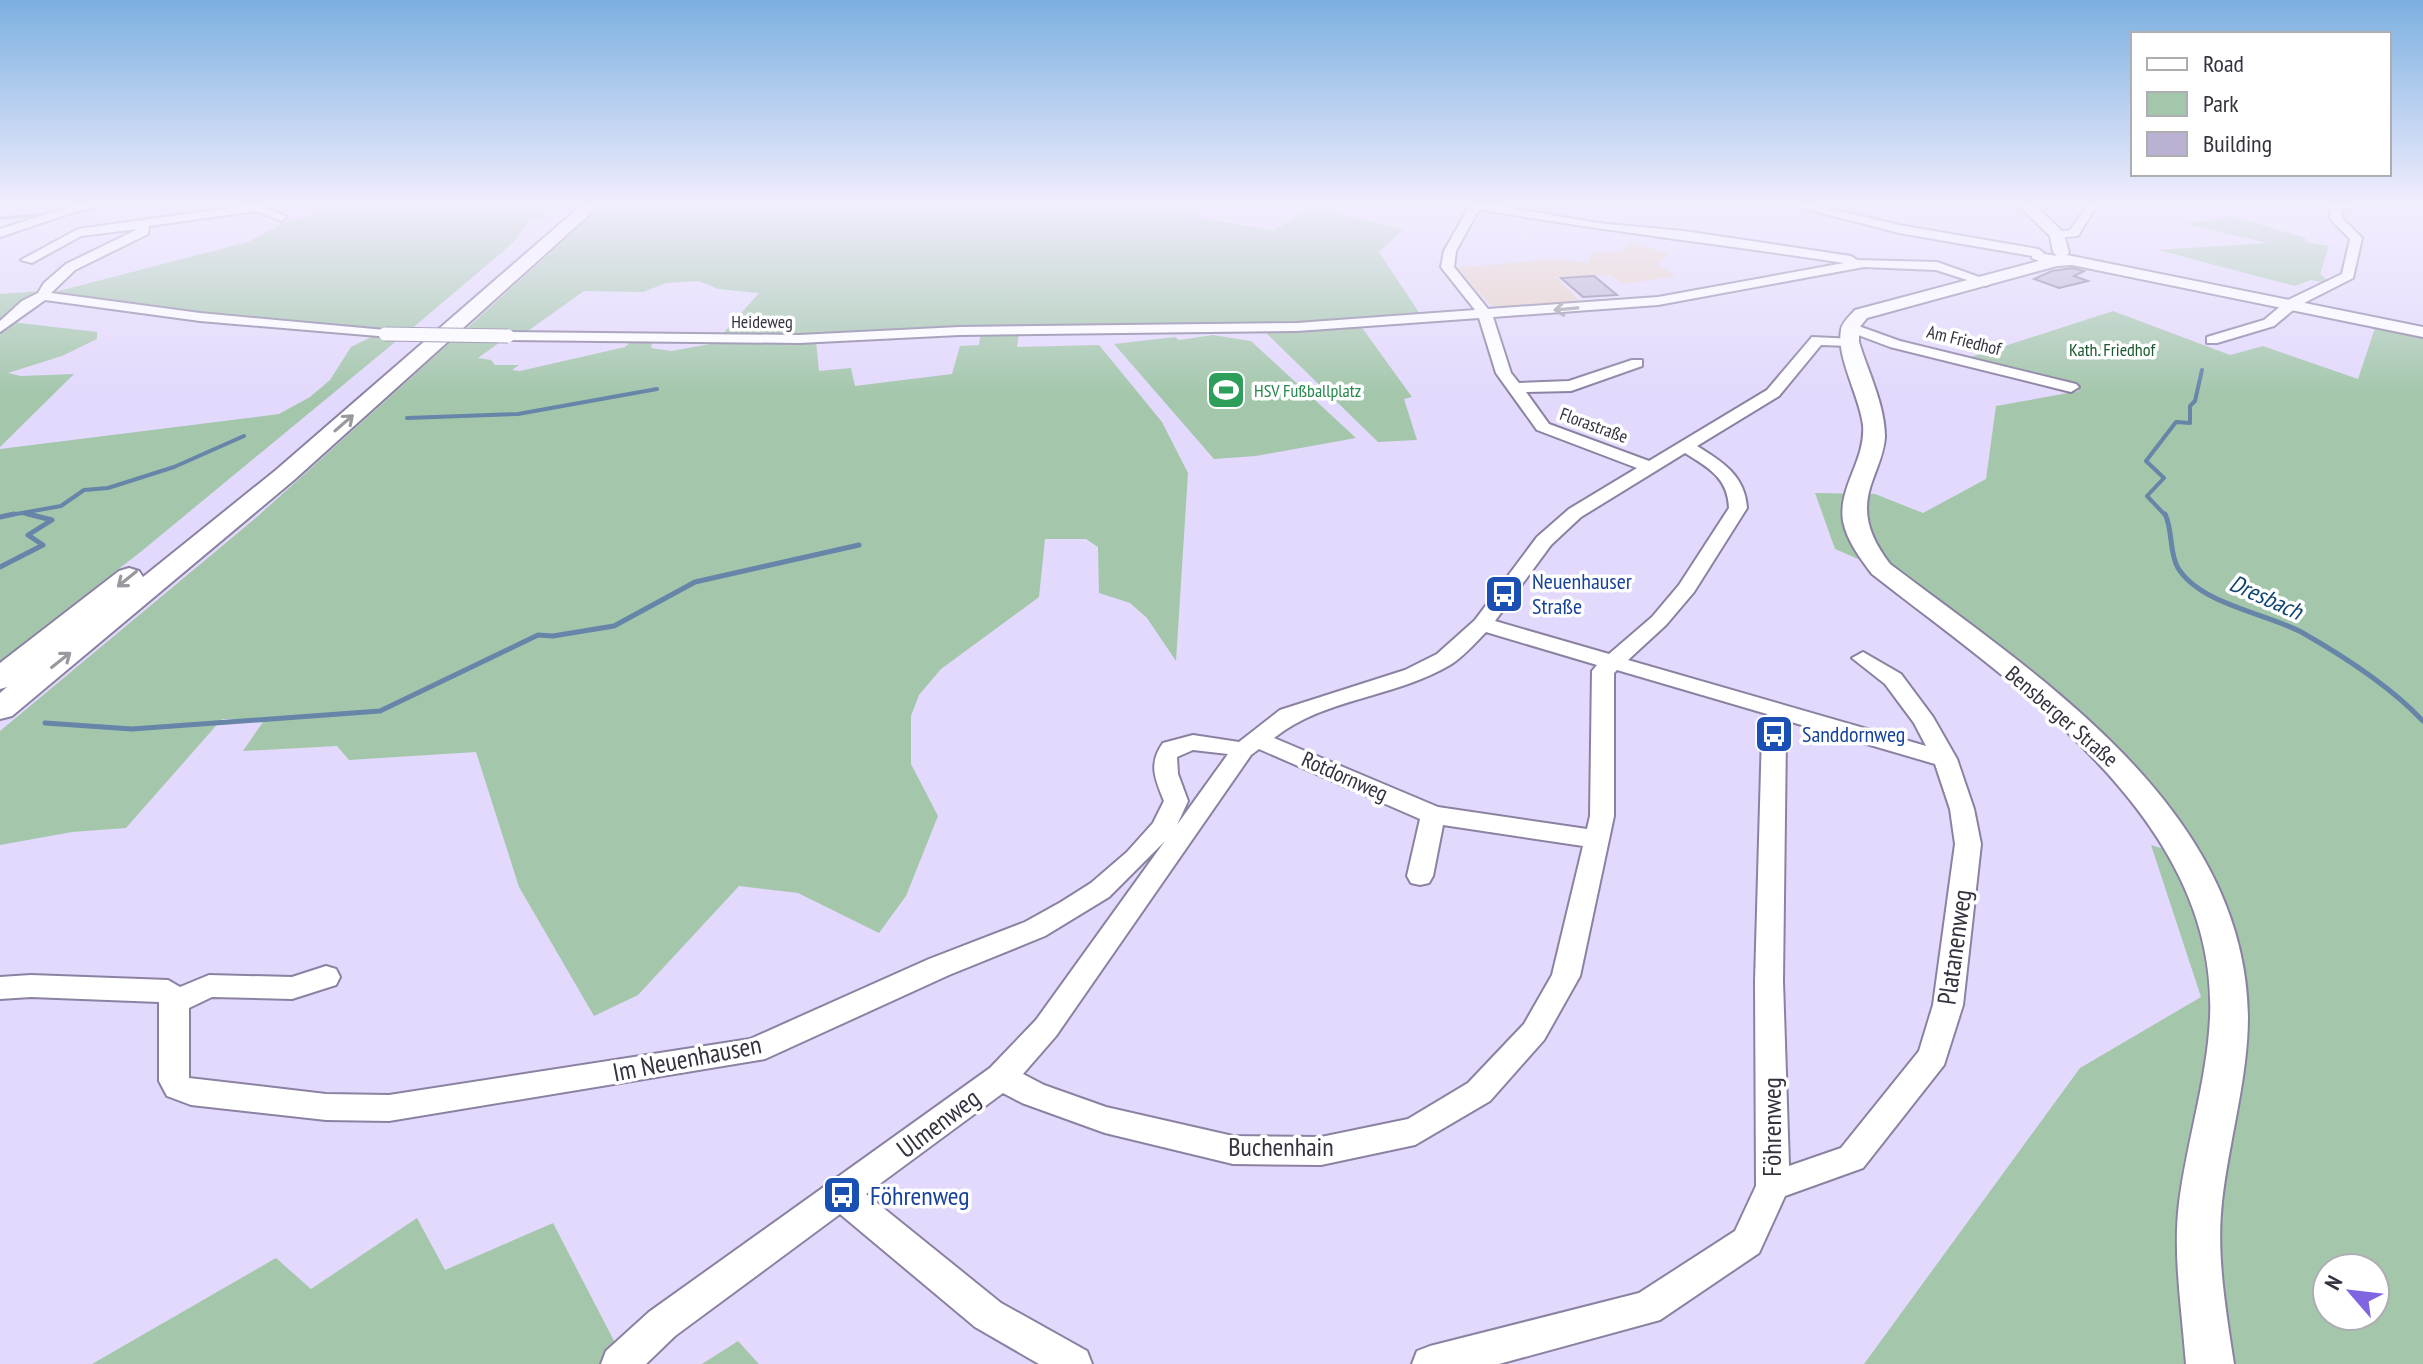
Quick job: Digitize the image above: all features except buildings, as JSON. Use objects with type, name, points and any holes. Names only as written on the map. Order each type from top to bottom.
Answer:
[{"type":"highway","points":[[0,679],[223,501],[497,267]]},
{"type":"highway","points":[[0,709],[285,475],[522,267]]},
{"type":"main road","points":[[1850,334],[1861,314],[1986,282],[2024,267]]},
{"type":"main road","points":[[2123,267],[2291,306],[2423,332]]},
{"type":"main road","name":"Bensberger Straße","points":[[1850,334],[1874,435],[1871,458],[1855,497],[1854,519],[1862,544],[1881,569],[2048,701],[2123,770],[2156,811],[2184,855],[2204,890],[2219,930],[2227,970],[2229,1015],[2198,1234],[2210,1364]]},
{"type":"street","points":[[0,328],[27,304],[44,295],[51,283],[74,267]]},
{"type":"street","name":"Florastraße","points":[[1447,267],[1485,314],[1504,373],[1543,427],[1648,466]]},
{"type":"street","name":"Heideweg","points":[[44,295],[200,317],[385,334],[845,338],[959,331],[1297,327],[1485,314],[1658,301],[1844,267]]},
{"type":"street","points":[[1939,267],[1986,282]]},
{"type":"street","points":[[2212,340],[2269,323],[2291,306],[2335,286],[2348,275],[2350,267]]},
{"type":"street","points":[[1250,744],[1288,715],[1429,668],[1457,650],[1482,624],[1544,541],[1575,513],[1773,393],[1817,340],[1850,334]]},
{"type":"street","name":"Am Friedhof","points":[[1850,334],[2071,387]]},
{"type":"street","points":[[1514,388],[1571,386],[1637,363]]},
{"type":"street","points":[[1610,663],[1659,621],[1687,588],[1738,508],[1739,492],[1734,482],[1725,472],[1684,445]]},
{"type":"street","points":[[1482,624],[1945,759]]},
{"type":"street","name":"Platanenweg","points":[[1773,1186],[1852,1158],[1933,1056],[1948,1005],[1968,844],[1962,809],[1945,759],[1925,722],[1893,679],[1863,658]]},
{"type":"street","name":"Buchenhain","points":[[1001,1077],[1033,1094],[1105,1120],[1233,1150],[1321,1151],[1415,1131],[1479,1092],[1534,1032],[1566,976],[1602,816],[1603,671],[1610,663]]},
{"type":"street","name":"Föhrenweg","points":[[1430,1364],[1647,1308],[1747,1242],[1773,1186],[1769,981],[1774,734],[1779,711]]},
{"type":"street","name":"Im Neuenhausen","points":[[174,1002],[174,1081],[178,1087],[191,1092],[326,1107],[389,1108],[754,1050],[939,967],[1035,929],[1071,909],[1100,890],[1127,866],[1163,827],[1176,801],[1164,767],[1166,755],[1175,746],[1188,742],[1250,744]]},
{"type":"street","name":"Rotdornweg","points":[[1250,744],[1433,815],[1597,839]]},
{"type":"street","name":"Ulmenweg","points":[[619,1364],[662,1324],[1001,1077],[1046,1028],[1250,744]]},
{"type":"street","points":[[1420,876],[1433,815]]},
{"type":"street","points":[[0,988],[31,986],[168,991],[174,1002],[209,986],[292,988],[326,977]]},
{"type":"street","points":[[842,1195],[988,1315],[1074,1364]]},
{"type":"shaded area","points":[[1661,267],[1676,276],[1623,284],[1610,275],[1556,277],[1579,301],[1505,307],[1492,306],[1456,268]]},
{"type":"green space","points":[[153,267],[485,267],[409,331],[164,311],[51,293]]},
{"type":"green space","points":[[535,267],[1389,267],[1422,317],[1208,327],[1206,323],[1121,324],[1109,327],[720,337],[759,293],[718,289],[699,281],[666,283],[643,292],[584,291],[525,333],[463,332]]},
{"type":"green space","points":[[2221,267],[2322,267],[2320,274],[2332,284],[2311,280],[2295,286]]},
{"type":"green space","points":[[41,291],[11,308],[22,312],[12,322],[97,332],[97,339],[62,356],[8,373],[21,376],[74,374],[0,447],[0,294]]},
{"type":"green space","name":"Kath. Friedhof","points":[[2113,311],[2230,355],[2263,346],[2358,379],[2376,325],[2423,334],[2423,1364],[1864,1364],[2080,1068],[2201,997],[2151,845],[2183,855],[2123,770],[1881,569],[1835,549],[1815,493],[1875,494],[1923,513],[1986,479],[1996,406],[2079,391],[2067,385],[1965,359]]},
{"type":"green space","points":[[1360,325],[1412,397],[1404,399],[1417,440],[1378,442],[1263,330]]},
{"type":"green space","points":[[981,332],[1019,332],[1017,347],[1099,345],[1162,422],[1188,473],[1176,661],[1147,618],[1130,603],[1099,593],[1098,547],[1086,539],[1045,539],[1039,597],[941,669],[919,695],[911,716],[911,764],[938,816],[906,896],[879,933],[798,893],[739,886],[638,995],[594,1016],[519,887],[476,752],[349,760],[337,746],[243,751],[265,719],[222,719],[126,828],[72,832],[0,845],[0,731],[258,516],[454,339],[503,340],[478,358],[491,360],[495,365],[519,365],[512,370],[520,371],[625,347],[633,340],[653,341],[651,348],[671,351],[728,341],[816,341],[819,371],[851,368],[855,386],[952,374],[960,346],[979,345]]},
{"type":"green space","name":"HSV Fußballplatz","points":[[1213,335],[1251,341],[1356,438],[1256,456],[1214,459],[1114,344]]},
{"type":"green space","points":[[373,336],[400,338],[143,550],[0,661],[0,449],[279,414],[310,397],[330,380],[351,347]]},
{"type":"green space","points":[[417,1218],[445,1270],[553,1223],[626,1364],[92,1364],[276,1258],[311,1289]]},
{"type":"green space","points":[[738,1341],[759,1364],[702,1364]]},
{"type":"waterway","name":"Dresbach","points":[[2165,515],[2147,496],[2164,478],[2146,461],[2176,422],[2190,423],[2190,406],[2195,401],[2202,370]]},
{"type":"waterway","points":[[407,418],[518,414],[657,389]]},
{"type":"waterway","points":[[22,513],[61,506],[84,490],[108,488],[174,467],[244,436]]},
{"type":"waterway","points":[[9,515],[22,513]]},
{"type":"waterway","points":[[22,513],[32,515]]},
{"type":"waterway","points":[[9,515],[14,514]]},
{"type":"waterway","points":[[28,514],[32,515]]},
{"type":"waterway","points":[[0,517],[9,515]]},
{"type":"waterway","points":[[3,516],[9,515]]},
{"type":"waterway","points":[[0,567],[43,545],[28,535],[52,520],[32,515]]},
{"type":"waterway","points":[[32,515],[37,516]]},
{"type":"waterway","name":"Dresbach","points":[[2165,515],[2175,562],[2189,581],[2219,600],[2289,626],[2319,642],[2382,684],[2423,721]]},
{"type":"waterway","points":[[45,723],[132,729],[380,711],[538,635],[553,636],[614,626],[695,582],[859,545]]},
{"type":"place","name":"HSV Fußballplatz","points":[[1226,390]]},
{"type":"place","name":"Neuenhauser Straße","points":[[1504,594]]},
{"type":"place","name":"Sanddornweg","points":[[1774,734]]},
{"type":"place","name":"Föhrenweg","points":[[842,1195]]}]
